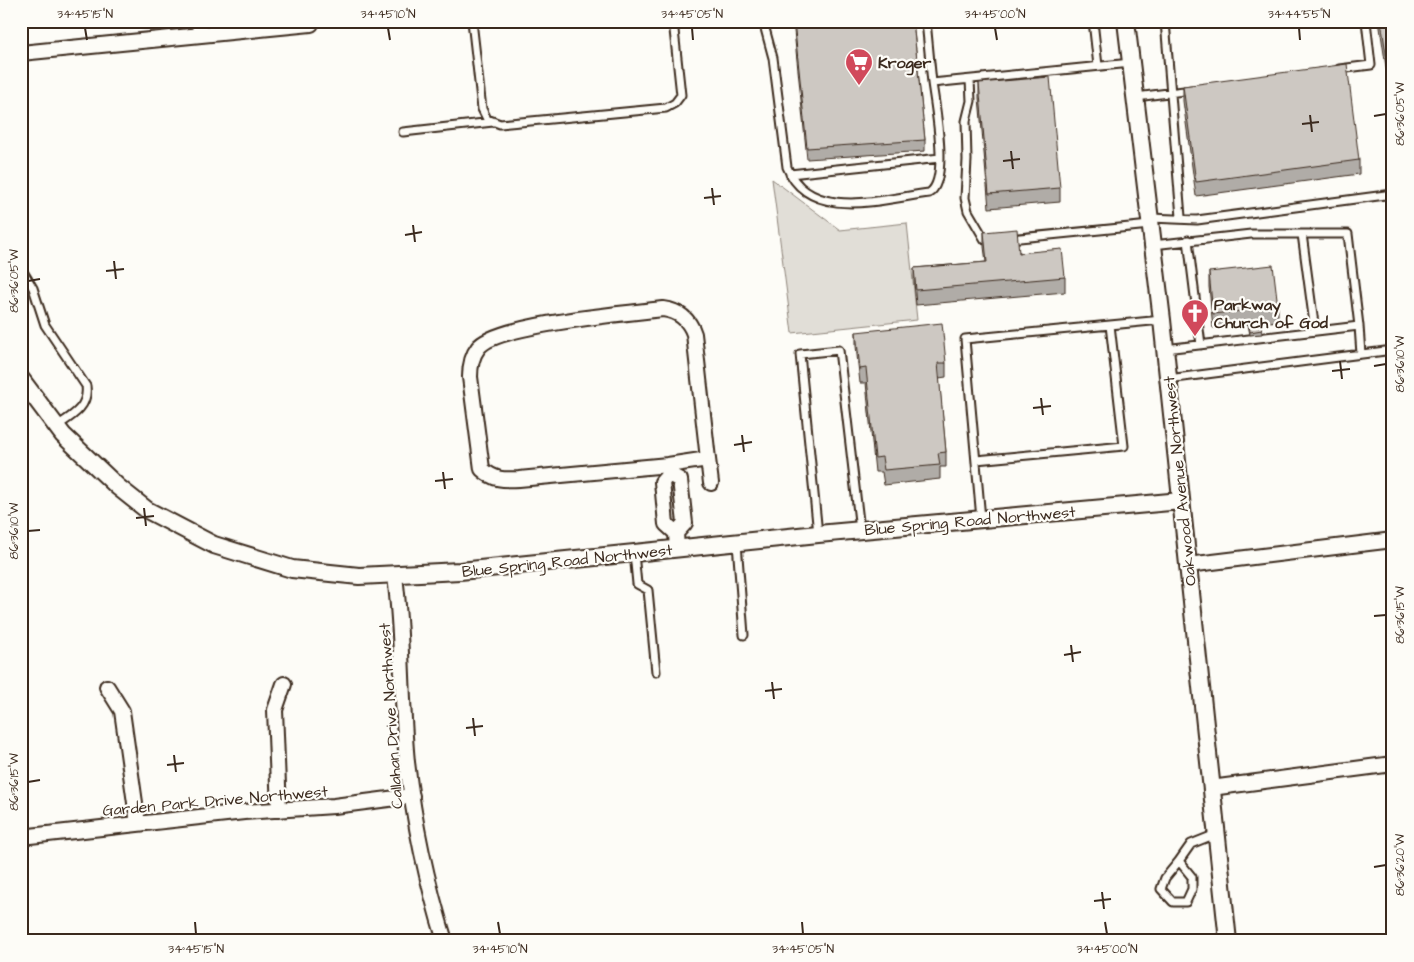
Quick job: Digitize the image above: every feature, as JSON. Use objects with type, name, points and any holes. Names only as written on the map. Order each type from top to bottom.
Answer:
[{"type":"street","points":[[25,50],[199,28],[311,24],[311,21]]},
{"type":"street","name":"Oakwood Avenue Northwest","points":[[1126,21],[1162,320],[1228,941]]},
{"type":"street","points":[[708,459],[668,469],[498,480],[489,476],[482,469],[470,377],[470,363],[478,347],[488,339],[555,321],[663,310],[673,311],[691,325],[694,334],[711,483]]},
{"type":"street","name":"Blue Spring Road Northwest","points":[[21,379],[56,427],[87,459],[147,510],[214,544],[292,569],[359,576],[396,576],[634,553],[676,541],[737,543],[1181,501]]},
{"type":"street","points":[[668,469],[680,480],[685,523],[676,541]]},
{"type":"street","points":[[668,469],[662,482],[666,524],[676,541]]},
{"type":"street","points":[[1188,565],[1393,540]]},
{"type":"street","name":"Callahan Drive Northwest","points":[[396,576],[407,761],[424,866],[445,941]]},
{"type":"street","points":[[279,810],[275,710],[284,684]]},
{"type":"street","points":[[107,686],[122,711],[138,824]]},
{"type":"street","points":[[1211,788],[1393,764]]},
{"type":"street","name":"Garden Park Drive Northwest","points":[[21,837],[334,806],[412,796]]},
{"type":"lane","points":[[472,21],[482,109],[487,119],[500,124],[666,108],[675,103],[681,95],[673,21]]},
{"type":"lane","points":[[763,21],[773,58],[787,167],[790,174],[802,190],[818,199],[847,203],[930,193],[935,190],[939,179],[940,158],[926,21]]},
{"type":"lane","points":[[1093,21],[1098,66]]},
{"type":"lane","points":[[1165,21],[1169,93],[1181,217]]},
{"type":"lane","points":[[1330,70],[1371,65],[1366,21]]},
{"type":"lane","points":[[932,83],[1132,63]]},
{"type":"lane","points":[[970,80],[971,101],[966,121],[967,160],[965,198],[968,211],[985,240],[1030,238],[1181,217],[1197,220],[1393,194]]},
{"type":"lane","points":[[1136,97],[1203,88]]},
{"type":"lane","points":[[403,132],[493,122]]},
{"type":"lane","points":[[790,174],[940,158]]},
{"type":"lane","points":[[1153,245],[1251,234],[1348,234],[1361,354]]},
{"type":"lane","points":[[1302,234],[1315,332]]},
{"type":"lane","points":[[1188,240],[1201,345]]},
{"type":"lane","points":[[21,268],[33,288],[45,325],[86,386],[87,393],[84,404],[56,427]]},
{"type":"lane","points":[[982,519],[965,339],[1162,320]]},
{"type":"lane","points":[[976,460],[1124,446],[1110,325]]},
{"type":"lane","points":[[1164,349],[1359,326]]},
{"type":"lane","points":[[818,534],[800,354],[838,350],[860,530]]},
{"type":"lane","points":[[1168,379],[1393,350]]},
{"type":"lane","points":[[737,543],[744,635]]},
{"type":"lane","points":[[634,553],[637,584],[648,590],[656,672]]},
{"type":"lane","points":[[1178,860],[1192,877],[1192,889],[1186,902],[1173,902],[1161,889],[1165,878],[1178,860],[1191,844],[1216,833]]},
{"type":"shaded area","points":[[772,179],[840,230],[907,223],[917,320],[792,333]]},
{"type":"building","name":"Kroger","points":[[794,21],[913,21],[925,140],[807,148]]},
{"type":"building","points":[[1381,21],[1393,21],[1393,72],[1389,73]]},
{"type":"building","points":[[1347,64],[1359,160],[1196,182],[1183,86]]},
{"type":"building","points":[[1050,77],[1060,188],[989,194],[979,83]]},
{"type":"building","points":[[1017,229],[1019,253],[1062,249],[1065,277],[916,290],[914,268],[987,262],[984,232]]},
{"type":"building","points":[[1273,265],[1278,307],[1213,314],[1209,272]]},
{"type":"building","points":[[1260,320],[1262,330],[1250,332],[1248,321]]},
{"type":"building","points":[[942,323],[946,363],[938,363],[946,452],[938,453],[940,465],[884,470],[882,457],[875,458],[866,368],[860,369],[856,332]]},
{"type":"place","name":"Kroger","points":[[859,86]]},
{"type":"place","name":"Parkway Church of God","points":[[1195,337]]}]
